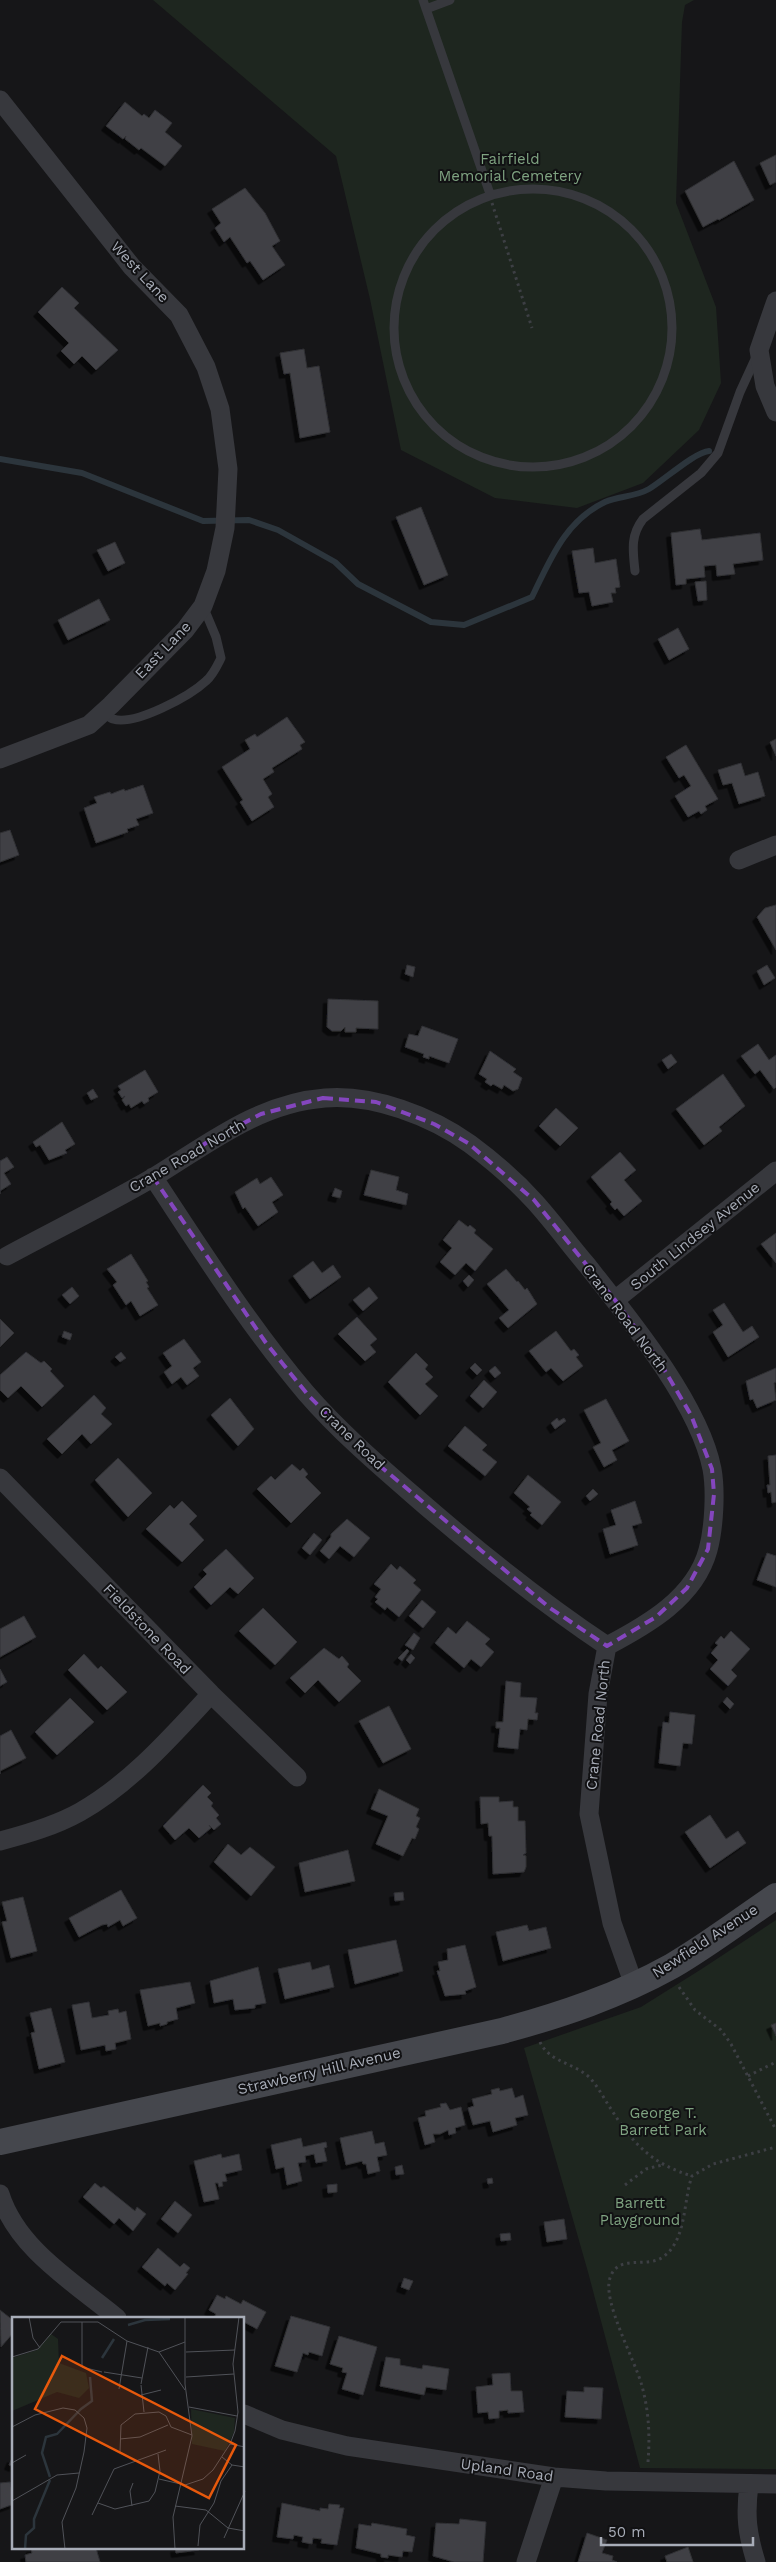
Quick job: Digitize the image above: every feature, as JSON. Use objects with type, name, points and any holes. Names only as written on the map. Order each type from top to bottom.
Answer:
[{"type":"main road","name":"Newfield Avenue","points":[[634,1985],[678,1962],[776,1896]]},
{"type":"main road","name":"Strawberry Hill Avenue","points":[[0,2142],[502,2031],[562,2014],[634,1985]]},
{"type":"street","name":"West Lane","points":[[0,100],[107,236],[132,266],[179,315],[206,367],[220,410],[228,469]]},
{"type":"street","points":[[776,301],[759,350],[766,386],[776,412]]},
{"type":"street","name":"East Lane","points":[[0,759],[89,724],[166,652],[186,630],[203,606],[216,571],[225,523],[228,469]]},
{"type":"street","points":[[738,860],[776,845]]},
{"type":"street","name":"Crane Road North","points":[[7,1256],[153,1177],[206,1142],[261,1114],[323,1098],[349,1098],[376,1102],[434,1124],[468,1143],[534,1200],[615,1300],[658,1359],[691,1415],[712,1469],[714,1494],[708,1549],[699,1570],[687,1588],[656,1617],[606,1646],[598,1694],[589,1814],[612,1923],[634,1985]]},
{"type":"street","name":"South Lindsey Avenue","points":[[615,1300],[776,1171]]},
{"type":"street","name":"Crane Road","points":[[153,1177],[266,1343],[308,1394],[368,1456],[462,1538],[550,1608],[606,1646]]},
{"type":"street","name":"Fieldstone Road","points":[[0,1478],[211,1694],[297,1778]]},
{"type":"street","points":[[0,1842],[57,1823],[99,1800],[150,1759],[211,1694]]},
{"type":"street","points":[[0,2194],[14,2225],[42,2256]]},
{"type":"street","points":[[0,2225],[42,2256],[116,2317]]},
{"type":"street","name":"Upland Road","points":[[245,2414],[282,2430],[347,2446],[554,2477],[606,2481],[776,2484]]},
{"type":"street","points":[[526,2562],[554,2477]]},
{"type":"street","points":[[749,2485],[745,2511],[748,2536],[756,2562]]},
{"type":"lane","points":[[423,0],[488,191]]},
{"type":"lane","points":[[426,9],[450,0]]},
{"type":"lane","points":[[514,188],[542,189],[571,194],[598,204],[616,215],[634,234],[662,283],[669,311],[670,344],[663,384],[652,404],[621,433],[581,457],[562,464],[542,468],[484,459],[445,440],[420,410],[402,374],[397,348],[396,324],[402,285],[420,250],[437,230],[474,198],[488,191],[514,188]]},
{"type":"lane","points":[[635,571],[632,546],[636,529],[643,519],[701,474],[718,453],[740,392],[759,350]]},
{"type":"lane","points":[[103,712],[113,719],[136,717],[155,712],[190,694],[207,680],[221,658],[216,637],[203,606]]},
{"type":"path","points":[[488,191],[532,328]]},
{"type":"path","points":[[675,1981],[696,2010],[721,2030],[776,2130]]},
{"type":"path","points":[[538,2038],[543,2048],[551,2056],[577,2068],[590,2078],[614,2114],[648,2156],[663,2165],[692,2176]]},
{"type":"path","points":[[748,2076],[776,2062]]},
{"type":"path","points":[[648,2463],[650,2426],[642,2387],[616,2317],[608,2286],[614,2268],[620,2265],[656,2261],[669,2252],[682,2221],[692,2176],[713,2164],[776,2147]]},
{"type":"path","points":[[625,2185],[646,2169],[663,2165]]},
{"type":"highlighted area","points":[[323,1098],[376,1102],[434,1124],[468,1143],[534,1200],[615,1300],[658,1359],[691,1415],[712,1469],[714,1494],[708,1549],[687,1588],[656,1617],[607,1646],[550,1608],[368,1456],[308,1395],[266,1343],[153,1177],[206,1143],[261,1114]]},
{"type":"green space","name":"Fairfield Memorial Cemetery","points":[[153,0],[694,0],[685,5],[682,22],[676,203],[716,307],[721,383],[699,430],[643,483],[577,508],[495,498],[401,450],[370,299],[336,156]]},
{"type":"green space","name":"George T. Barrett Park","points":[[776,1920],[776,2469],[640,2468],[588,2272],[524,2048],[641,2007]]},
{"type":"building","points":[[125,102],[142,116],[144,114],[149,118],[155,110],[172,123],[165,132],[182,146],[165,166],[141,148],[139,150],[125,139],[126,136],[123,139],[106,126]]},
{"type":"building","points":[[776,155],[776,182],[770,185],[760,163]]},
{"type":"building","points":[[734,161],[754,200],[703,227],[685,191]]},
{"type":"building","points":[[245,188],[265,213],[280,241],[272,246],[285,265],[263,280],[250,261],[247,263],[230,237],[224,242],[215,228],[221,223],[212,209]]},
{"type":"building","points":[[62,287],[79,303],[74,308],[118,350],[96,370],[82,356],[74,364],[61,351],[69,343],[38,312]]},
{"type":"building","points":[[304,349],[307,368],[319,366],[330,432],[300,438],[290,373],[284,374],[280,353]]},
{"type":"building","points":[[421,507],[448,575],[424,585],[396,517]]},
{"type":"building","points":[[700,529],[702,540],[760,533],[763,560],[733,564],[735,574],[717,576],[716,565],[704,566],[705,577],[686,579],[686,584],[676,585],[671,533]]},
{"type":"building","points":[[115,542],[125,563],[108,571],[97,550]]},
{"type":"building","points":[[593,548],[595,563],[616,559],[620,587],[615,588],[616,593],[611,593],[613,602],[592,606],[589,592],[579,593],[572,551]]},
{"type":"building","points":[[706,581],[707,600],[698,601],[695,582]]},
{"type":"building","points":[[99,599],[110,620],[68,640],[58,620]]},
{"type":"building","points":[[678,628],[689,649],[669,660],[658,639]]},
{"type":"building","points":[[287,717],[305,742],[300,745],[302,749],[272,768],[274,772],[263,779],[272,794],[268,797],[274,807],[252,821],[240,802],[243,800],[222,767],[250,749],[245,740],[255,734],[257,737]]},
{"type":"building","points":[[776,739],[776,756],[770,742]]},
{"type":"building","points":[[686,745],[718,799],[705,806],[707,810],[701,814],[699,811],[688,817],[675,796],[691,786],[684,775],[679,778],[666,757]]},
{"type":"building","points":[[741,763],[745,776],[758,772],[765,796],[739,804],[732,783],[723,785],[718,770]]},
{"type":"building","points":[[143,785],[153,813],[136,819],[139,825],[127,829],[128,832],[96,843],[84,808],[97,803],[94,797],[124,789],[125,791]]},
{"type":"building","points":[[10,830],[19,855],[0,862],[0,833]]},
{"type":"building","points":[[776,905],[776,950],[757,917],[765,908]]},
{"type":"building","points":[[407,965],[415,967],[413,977],[405,974]]},
{"type":"building","points":[[767,965],[775,978],[764,985],[757,971]]},
{"type":"building","points":[[328,999],[378,1001],[378,1029],[356,1028],[356,1032],[345,1032],[345,1027],[341,1031],[332,1031],[327,1027]]},
{"type":"building","points":[[422,1026],[458,1039],[449,1063],[429,1056],[429,1059],[423,1057],[424,1054],[405,1047],[409,1034],[418,1036]]},
{"type":"building","points":[[758,1044],[769,1060],[776,1055],[776,1087],[774,1089],[760,1070],[755,1074],[741,1056]]},
{"type":"building","points":[[490,1051],[516,1069],[513,1072],[522,1078],[518,1089],[513,1091],[504,1085],[502,1089],[493,1084],[491,1086],[485,1082],[487,1079],[479,1074]]},
{"type":"building","points":[[671,1054],[677,1062],[668,1069],[662,1060]]},
{"type":"building","points":[[145,1070],[158,1092],[148,1098],[149,1101],[144,1104],[142,1101],[131,1108],[129,1104],[126,1106],[122,1100],[125,1096],[122,1098],[118,1092],[121,1090],[118,1086]]},
{"type":"building","points":[[723,1074],[745,1106],[719,1127],[722,1131],[704,1145],[676,1109]]},
{"type":"building","points":[[93,1089],[98,1097],[91,1100],[87,1093]]},
{"type":"building","points":[[556,1108],[578,1128],[560,1146],[539,1126]]},
{"type":"building","points":[[62,1122],[75,1144],[65,1150],[67,1153],[49,1160],[40,1145],[36,1147],[33,1142]]},
{"type":"building","points":[[620,1152],[636,1170],[624,1180],[642,1201],[624,1216],[617,1208],[615,1210],[610,1204],[612,1202],[591,1177]]},
{"type":"building","points":[[7,1157],[14,1167],[4,1173],[11,1184],[0,1191],[0,1161]]},
{"type":"building","points":[[371,1170],[399,1177],[396,1190],[408,1194],[406,1205],[364,1195]]},
{"type":"building","points":[[271,1177],[283,1195],[272,1202],[278,1212],[258,1226],[245,1207],[243,1209],[235,1192],[257,1178],[260,1184]]},
{"type":"building","points":[[335,1188],[342,1191],[340,1198],[332,1196]]},
{"type":"building","points":[[459,1220],[476,1230],[474,1233],[493,1249],[475,1271],[466,1263],[455,1275],[440,1262],[452,1248],[443,1240]]},
{"type":"building","points":[[776,1233],[776,1263],[761,1244]]},
{"type":"building","points":[[131,1254],[148,1281],[146,1282],[149,1287],[147,1288],[158,1305],[140,1316],[131,1301],[126,1305],[113,1285],[117,1282],[107,1269]]},
{"type":"building","points":[[313,1261],[322,1273],[333,1265],[341,1277],[310,1299],[293,1276]]},
{"type":"building","points":[[506,1269],[525,1290],[527,1288],[537,1304],[508,1328],[499,1318],[509,1310],[487,1284]]},
{"type":"building","points":[[469,1275],[474,1280],[468,1287],[463,1281]]},
{"type":"building","points":[[72,1287],[79,1296],[70,1304],[62,1295]]},
{"type":"building","points":[[369,1287],[378,1298],[363,1311],[353,1300]]},
{"type":"building","points":[[724,1303],[743,1332],[752,1326],[759,1337],[728,1357],[713,1332],[723,1325],[713,1310]]},
{"type":"building","points":[[357,1317],[377,1339],[370,1345],[376,1352],[365,1361],[338,1334]]},
{"type":"building","points":[[0,1319],[14,1333],[0,1347]]},
{"type":"building","points":[[64,1331],[72,1334],[70,1340],[62,1337]]},
{"type":"building","points":[[556,1331],[571,1351],[574,1349],[579,1355],[576,1357],[583,1366],[563,1381],[551,1368],[546,1372],[529,1351]]},
{"type":"building","points":[[184,1339],[201,1362],[193,1368],[199,1376],[187,1385],[181,1377],[172,1384],[164,1372],[172,1366],[163,1353]]},
{"type":"building","points":[[26,1352],[41,1363],[44,1361],[52,1369],[50,1371],[64,1386],[42,1407],[21,1386],[8,1398],[0,1390],[0,1375]]},
{"type":"building","points":[[121,1352],[126,1358],[120,1362],[115,1357]]},
{"type":"building","points":[[416,1353],[428,1365],[425,1369],[433,1377],[425,1384],[438,1396],[420,1415],[388,1382]]},
{"type":"building","points":[[475,1363],[482,1370],[477,1375],[470,1368]]},
{"type":"building","points":[[495,1366],[501,1373],[495,1378],[489,1371]]},
{"type":"building","points":[[776,1368],[776,1382],[774,1383],[776,1400],[757,1408],[753,1399],[750,1400],[746,1381]]},
{"type":"building","points":[[484,1380],[497,1392],[483,1408],[470,1396]]},
{"type":"building","points":[[94,1395],[106,1408],[101,1414],[112,1424],[91,1444],[82,1434],[62,1454],[47,1439]]},
{"type":"building","points":[[230,1398],[254,1429],[238,1446],[211,1415]]},
{"type":"building","points":[[606,1399],[629,1441],[612,1450],[617,1460],[604,1467],[593,1447],[601,1443],[584,1410]]},
{"type":"building","points":[[557,1418],[559,1421],[564,1418],[566,1421],[555,1429],[551,1423]]},
{"type":"building","points":[[465,1426],[487,1445],[482,1450],[497,1462],[485,1476],[448,1446]]},
{"type":"building","points":[[776,1455],[776,1502],[772,1503],[771,1492],[768,1493],[767,1485],[770,1485],[768,1456]]},
{"type":"building","points":[[118,1458],[152,1493],[128,1517],[95,1480]]},
{"type":"building","points":[[292,1464],[300,1471],[303,1468],[308,1474],[305,1477],[321,1493],[291,1523],[257,1489],[271,1476],[275,1480]]},
{"type":"building","points":[[528,1475],[561,1502],[542,1525],[530,1515],[532,1513],[527,1509],[530,1507],[514,1493]]},
{"type":"building","points":[[593,1489],[598,1494],[590,1501],[586,1496]]},
{"type":"building","points":[[182,1501],[197,1516],[189,1524],[204,1540],[182,1562],[146,1529],[170,1505],[174,1509]]},
{"type":"building","points":[[635,1501],[642,1523],[632,1526],[638,1545],[610,1554],[603,1529],[616,1525],[611,1510]]},
{"type":"building","points":[[347,1519],[370,1538],[354,1557],[340,1546],[329,1559],[320,1551],[331,1537],[331,1534]]},
{"type":"building","points":[[314,1533],[322,1540],[310,1555],[302,1548]]},
{"type":"building","points":[[226,1549],[254,1578],[238,1594],[230,1587],[211,1605],[194,1587],[207,1574],[203,1570]]},
{"type":"building","points":[[767,1553],[776,1556],[776,1587],[757,1580]]},
{"type":"building","points":[[391,1564],[397,1570],[400,1566],[416,1580],[413,1583],[421,1590],[399,1617],[387,1607],[385,1610],[375,1602],[378,1599],[375,1597],[381,1589],[374,1584]]},
{"type":"building","points":[[422,1600],[436,1612],[423,1628],[409,1616]]},
{"type":"building","points":[[263,1608],[297,1642],[275,1665],[239,1631]]},
{"type":"building","points":[[24,1616],[36,1637],[0,1657],[0,1629]]},
{"type":"building","points":[[467,1621],[490,1639],[485,1644],[494,1652],[481,1667],[471,1659],[464,1668],[435,1643],[448,1627],[456,1634]]},
{"type":"building","points":[[731,1631],[750,1649],[731,1670],[737,1676],[728,1686],[710,1669],[718,1660],[711,1653],[718,1645],[715,1643],[721,1636],[724,1639]]},
{"type":"building","points":[[414,1633],[420,1638],[413,1650],[405,1645]]},
{"type":"building","points":[[324,1648],[339,1659],[342,1656],[349,1664],[347,1667],[361,1681],[339,1702],[318,1680],[305,1693],[290,1678]]},
{"type":"building","points":[[407,1649],[409,1651],[402,1661],[398,1658]]},
{"type":"building","points":[[84,1654],[98,1669],[101,1666],[127,1692],[107,1710],[68,1670]]},
{"type":"building","points":[[411,1654],[415,1658],[410,1664],[406,1660]]},
{"type":"building","points":[[0,1669],[7,1682],[0,1686]]},
{"type":"building","points":[[506,1681],[521,1683],[520,1697],[537,1698],[535,1713],[538,1713],[537,1720],[528,1719],[527,1730],[520,1729],[518,1749],[498,1747],[500,1728],[496,1728],[496,1722],[503,1722]]},
{"type":"building","points":[[727,1697],[734,1704],[730,1709],[723,1702]]},
{"type":"building","points":[[70,1698],[94,1722],[57,1755],[35,1732]]},
{"type":"building","points":[[389,1706],[411,1749],[383,1763],[359,1721]]},
{"type":"building","points":[[670,1712],[695,1715],[692,1744],[683,1743],[680,1766],[659,1763],[663,1722],[669,1723]]},
{"type":"building","points":[[11,1730],[26,1758],[0,1771],[0,1736]]},
{"type":"building","points":[[203,1785],[211,1793],[207,1797],[213,1803],[211,1806],[219,1815],[216,1818],[221,1824],[214,1830],[209,1825],[211,1828],[199,1838],[189,1828],[175,1840],[163,1826]]},
{"type":"building","points":[[379,1789],[419,1809],[416,1816],[420,1818],[416,1827],[419,1829],[415,1839],[412,1838],[403,1856],[376,1844],[388,1816],[371,1809]]},
{"type":"building","points":[[480,1797],[499,1797],[499,1802],[513,1801],[513,1807],[518,1807],[518,1821],[525,1821],[526,1853],[523,1855],[526,1856],[526,1867],[524,1872],[493,1874],[492,1836],[489,1836],[488,1823],[481,1824]]},
{"type":"building","points":[[710,1815],[726,1839],[738,1831],[746,1843],[710,1868],[685,1832]]},
{"type":"building","points":[[228,1844],[241,1855],[250,1847],[275,1867],[251,1896],[214,1862]]},
{"type":"building","points":[[348,1850],[355,1881],[305,1892],[299,1863]]},
{"type":"building","points":[[121,1890],[137,1918],[123,1926],[120,1920],[108,1927],[107,1924],[102,1925],[79,1937],[69,1918]]},
{"type":"building","points":[[403,1892],[404,1900],[395,1901],[394,1893]]},
{"type":"building","points":[[23,1897],[37,1951],[11,1958],[2,1922],[7,1921],[2,1902]]},
{"type":"building","points":[[527,1925],[529,1931],[546,1927],[551,1948],[503,1961],[496,1932]]},
{"type":"building","points":[[396,1940],[403,1971],[355,1984],[348,1950]]},
{"type":"building","points":[[465,1945],[476,1987],[465,1991],[466,1994],[445,1996],[437,1971],[440,1971],[438,1962],[448,1960],[447,1949]]},
{"type":"building","points":[[310,1962],[312,1970],[329,1965],[334,1987],[285,1999],[278,1969]]},
{"type":"building","points":[[258,1967],[266,2003],[255,2005],[255,2008],[235,2010],[233,1999],[214,2003],[210,1981]]},
{"type":"building","points":[[190,1982],[195,2003],[176,2008],[178,2019],[160,2026],[160,2023],[148,2026],[140,1990]]},
{"type":"building","points":[[89,2002],[92,2018],[109,2015],[108,2011],[118,2009],[119,2013],[126,2011],[131,2039],[115,2043],[116,2049],[106,2051],[105,2045],[81,2050],[72,2005]]},
{"type":"building","points":[[51,2008],[65,2062],[39,2069],[31,2033],[35,2032],[30,2013]]},
{"type":"building","points":[[776,2023],[776,2036],[771,2025]]},
{"type":"building","points":[[499,2088],[500,2091],[512,2088],[515,2098],[523,2095],[528,2115],[515,2118],[517,2125],[493,2132],[490,2121],[473,2125],[468,2108],[474,2106],[472,2099],[492,2094],[491,2090]]},
{"type":"building","points":[[446,2103],[450,2110],[461,2107],[465,2125],[455,2128],[456,2133],[449,2135],[448,2130],[440,2134],[433,2134],[435,2142],[425,2145],[418,2118],[426,2116],[425,2111],[441,2107],[440,2104]]},
{"type":"building","points":[[372,2131],[375,2144],[384,2142],[387,2155],[377,2157],[380,2171],[368,2174],[366,2164],[363,2164],[362,2161],[346,2165],[340,2138]]},
{"type":"building","points":[[301,2138],[303,2147],[326,2142],[327,2147],[324,2148],[327,2161],[316,2163],[314,2154],[305,2156],[306,2162],[298,2163],[302,2181],[287,2185],[284,2167],[276,2169],[271,2145]]},
{"type":"building","points":[[221,2154],[222,2158],[239,2154],[242,2170],[225,2174],[227,2181],[222,2182],[223,2186],[219,2187],[218,2183],[215,2183],[219,2199],[204,2202],[194,2161]]},
{"type":"building","points":[[402,2165],[404,2174],[396,2175],[395,2167]]},
{"type":"building","points":[[492,2178],[493,2183],[488,2184],[487,2179]]},
{"type":"building","points":[[95,2183],[101,2188],[104,2186],[135,2211],[137,2207],[146,2214],[133,2231],[119,2218],[114,2224],[83,2197]]},
{"type":"building","points":[[337,2184],[337,2192],[328,2193],[327,2185]]},
{"type":"building","points":[[175,2201],[192,2215],[178,2233],[161,2219]]},
{"type":"building","points":[[564,2219],[567,2239],[547,2242],[544,2222]]},
{"type":"building","points":[[510,2233],[511,2240],[501,2241],[500,2234]]},
{"type":"building","points":[[158,2248],[180,2267],[184,2263],[190,2268],[186,2273],[188,2274],[175,2290],[167,2283],[165,2286],[142,2267]]},
{"type":"building","points":[[404,2278],[413,2281],[409,2290],[401,2287]]},
{"type":"building","points":[[217,2295],[225,2299],[226,2296],[241,2304],[243,2300],[266,2312],[257,2329],[245,2323],[245,2317],[218,2317],[209,2310]]},
{"type":"building","points":[[0,2310],[12,2319],[12,2334],[1,2347]]},
{"type":"building","points":[[291,2316],[330,2327],[322,2356],[309,2352],[308,2355],[303,2353],[297,2372],[275,2366]]},
{"type":"building","points":[[339,2336],[377,2347],[363,2395],[342,2389],[347,2373],[342,2372],[343,2368],[330,2364]]},
{"type":"building","points":[[386,2357],[400,2359],[400,2365],[422,2369],[423,2365],[449,2369],[446,2390],[426,2387],[424,2395],[380,2386]]},
{"type":"building","points":[[510,2373],[511,2391],[522,2391],[524,2412],[508,2413],[508,2410],[499,2411],[499,2418],[489,2419],[488,2412],[478,2413],[476,2387],[493,2385],[492,2374]]},
{"type":"building","points":[[584,2387],[603,2388],[601,2419],[565,2417],[567,2391],[584,2392]]},
{"type":"building","points":[[10,2482],[12,2505],[0,2509],[0,2483]]},
{"type":"building","points":[[282,2503],[320,2511],[320,2508],[328,2509],[329,2504],[340,2505],[339,2508],[344,2508],[337,2545],[321,2543],[322,2539],[313,2538],[312,2544],[302,2542],[303,2537],[294,2535],[293,2539],[277,2537]]},
{"type":"building","points":[[460,2519],[486,2522],[483,2562],[454,2562],[433,2556],[436,2523],[459,2524]]},
{"type":"building","points":[[372,2523],[407,2529],[406,2535],[415,2537],[412,2552],[403,2551],[402,2557],[388,2555],[388,2558],[381,2557],[381,2554],[356,2548],[359,2524],[371,2526]]},
{"type":"building","points":[[587,2533],[607,2540],[602,2553],[613,2556],[612,2560],[617,2562],[578,2562]]},
{"type":"building","points":[[688,2547],[693,2562],[667,2562],[665,2556]]},
{"type":"building","points":[[31,2550],[97,2550],[100,2562],[26,2562],[25,2555],[32,2553]]},
{"type":"building","points":[[175,2550],[199,2550],[176,2553]]},
{"type":"waterway","points":[[0,459],[82,473],[203,521],[249,520],[278,530],[335,562],[358,584],[431,622],[464,625],[532,597],[560,543],[579,520],[591,510],[610,500],[638,494],[649,489],[688,461],[709,451]]},
{"type":"park label","name":"Barrett Playground","points":[[640,2212]]}]
